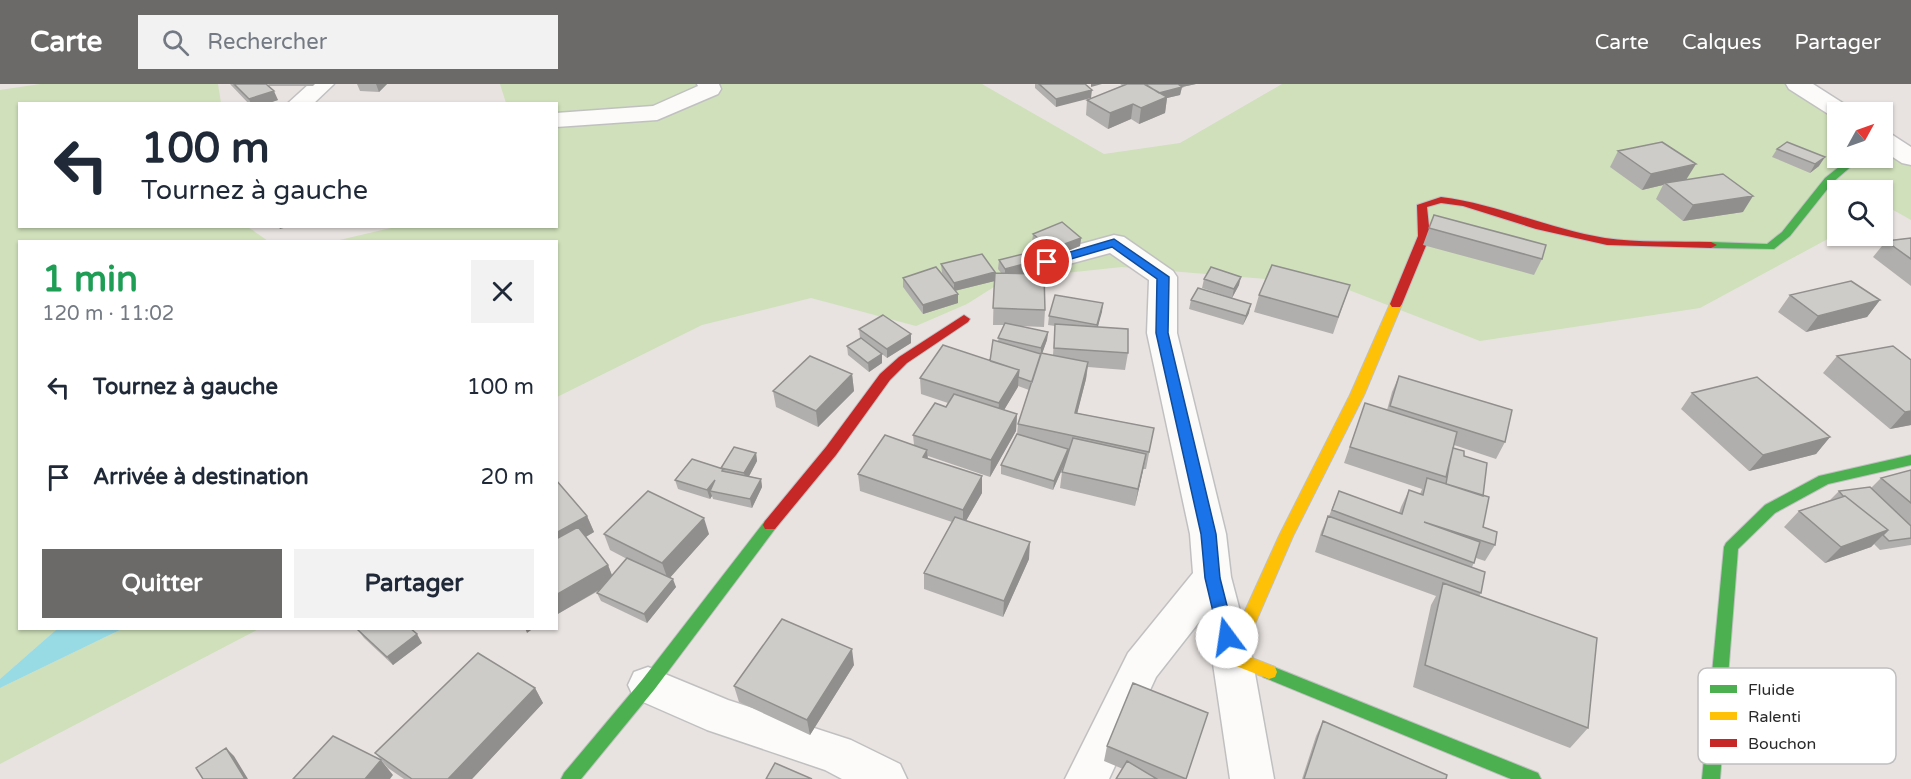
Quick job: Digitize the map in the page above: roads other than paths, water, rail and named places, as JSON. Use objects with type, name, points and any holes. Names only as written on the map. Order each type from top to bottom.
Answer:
[{"type":"street","points":[[300,102],[323,84]]},
{"type":"street","points":[[558,120],[657,112],[710,89],[708,84]]},
{"type":"street","points":[[1810,86],[1829,102]]},
{"type":"street","points":[[1232,657],[1286,536],[1357,395],[1391,318],[1424,236],[1422,205],[1441,200],[1464,203],[1540,227],[1607,242],[1770,247],[1786,234],[1829,180],[1844,168]]},
{"type":"street","points":[[1047,262],[1114,243],[1163,277],[1162,333],[1208,534],[1212,578],[1232,657],[1252,779]]},
{"type":"street","points":[[570,779],[648,685],[770,525],[831,451],[885,377],[903,360],[964,319]]},
{"type":"street","points":[[1721,668],[1731,547],[1770,509],[1824,480],[1911,460]]},
{"type":"street","points":[[1087,779],[1142,665],[1212,578]]},
{"type":"street","points":[[1232,657],[1532,779]]},
{"type":"street","points":[[648,685],[722,717],[836,754],[885,779]]},
{"type":"street","points":[[1711,779],[1712,764]]},
{"type":"water","points":[[56,630],[120,630],[0,688],[0,679]]}]
